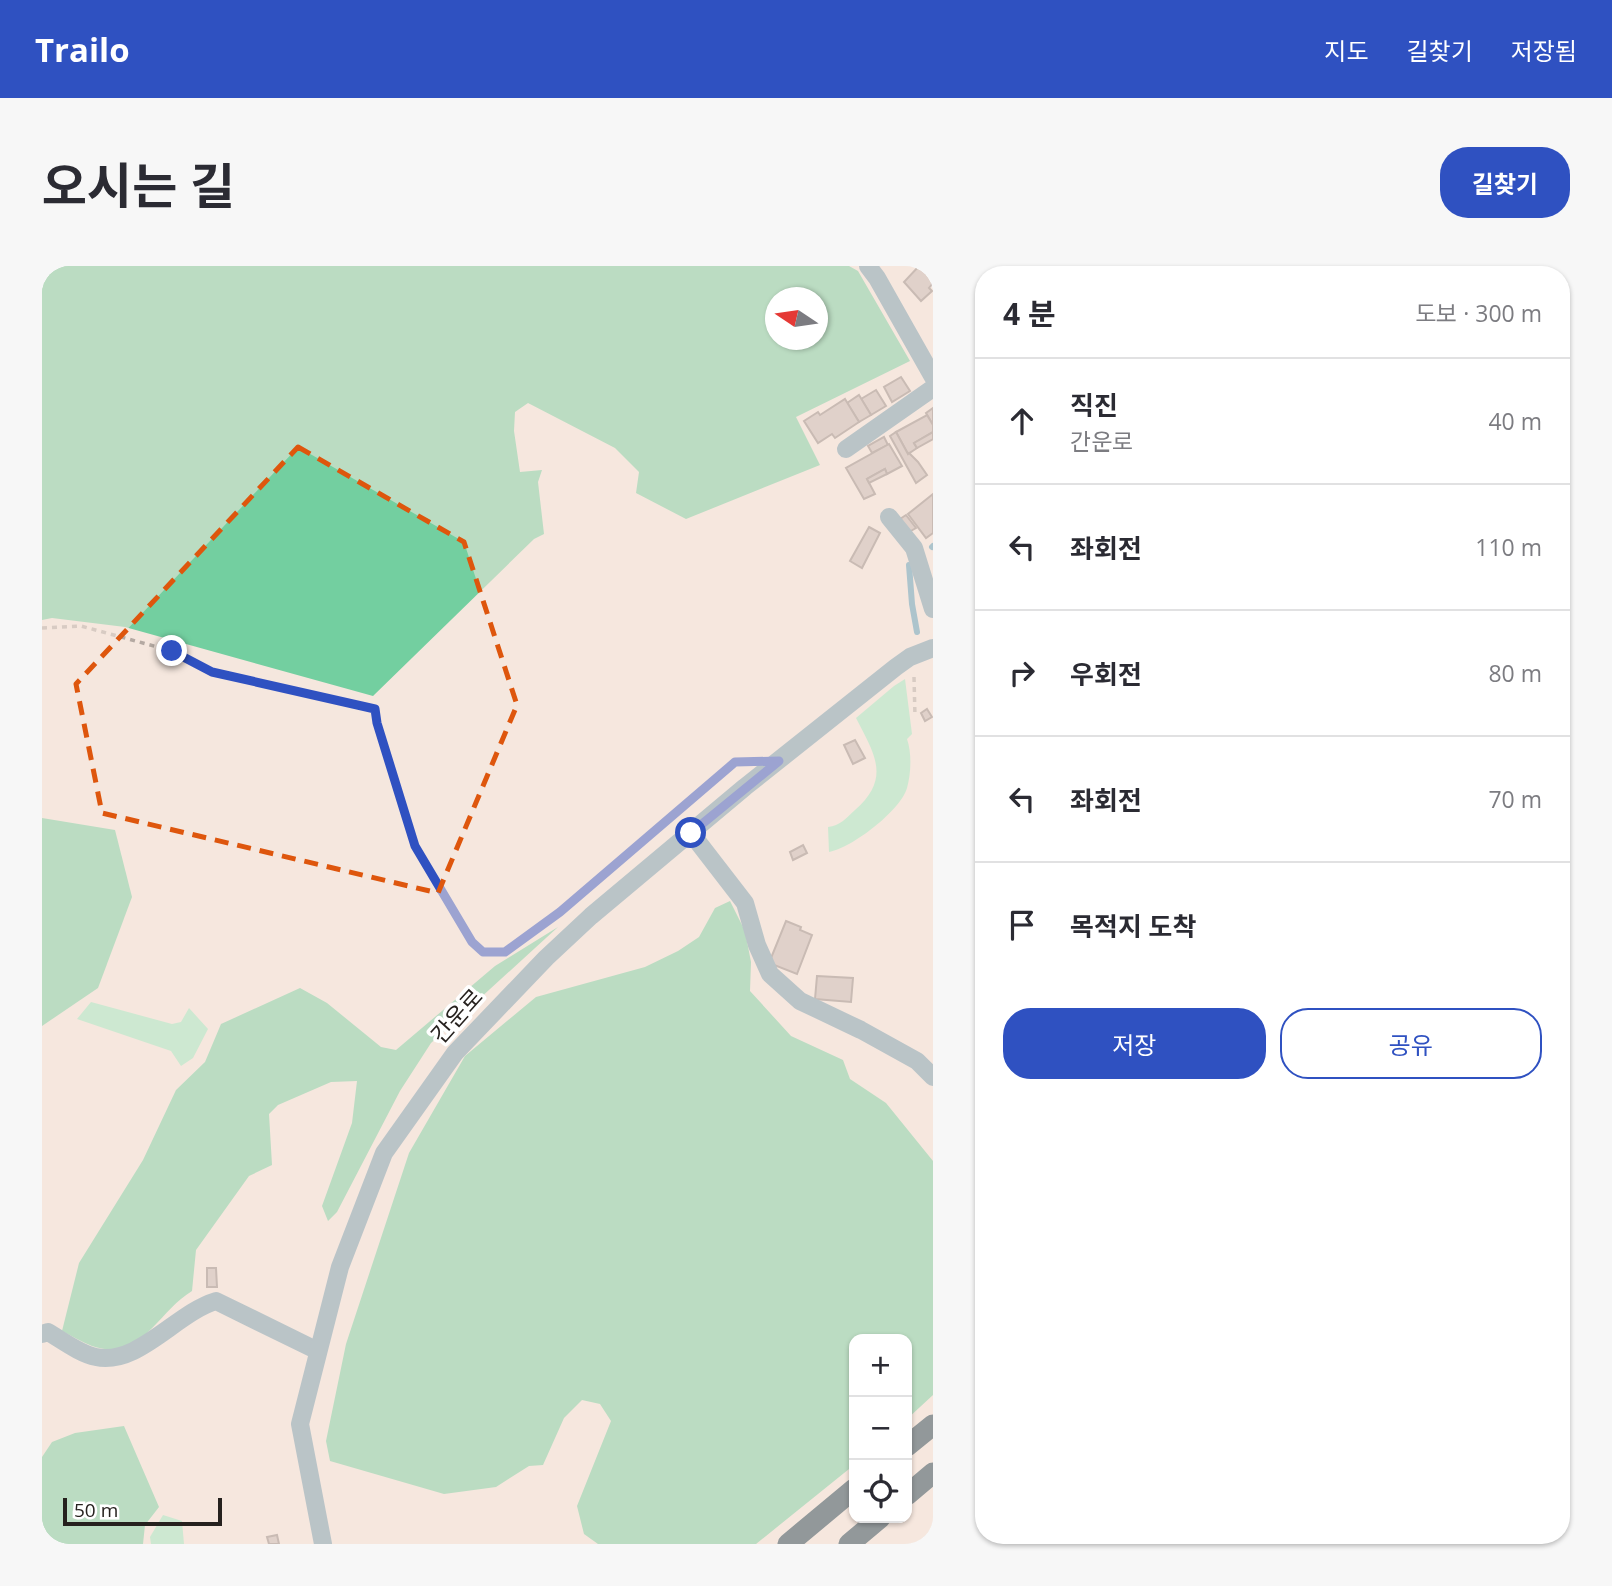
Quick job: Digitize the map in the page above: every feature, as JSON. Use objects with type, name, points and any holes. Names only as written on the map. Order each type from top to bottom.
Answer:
[{"type":"highway","points":[[912,1442],[933,1425]]},
{"type":"highway","points":[[912,1491],[933,1473]]},
{"type":"highway","points":[[788,1544],[849,1493]]},
{"type":"highway","points":[[849,1544],[874,1523]]},
{"type":"street","points":[[868,266],[933,377]]},
{"type":"street","points":[[846,449],[933,388]]},
{"type":"street","points":[[889,517],[914,548],[933,609]]},
{"type":"street","name":"간운로","points":[[323,1544],[300,1424],[340,1267],[384,1153],[455,1053],[545,958],[691,833],[896,667],[910,657],[933,648]]},
{"type":"street","points":[[691,833],[745,903],[757,944],[770,974],[800,1001],[917,1060],[933,1077]]},
{"type":"street","points":[[42,1334],[48,1332],[94,1357],[116,1359],[131,1353],[199,1306],[216,1301],[318,1351]]},
{"type":"path","points":[[42,628],[81,626],[172,651],[212,672],[375,709],[415,846],[472,942],[483,952],[505,952],[560,912],[735,762],[779,761]]},
{"type":"path","points":[[915,685],[915,717]]},
{"type":"highlighted area","points":[[298,447],[464,542],[517,705],[438,893],[102,813],[76,684]]},
{"type":"green space","points":[[42,266],[849,266],[858,271],[910,361],[796,417],[820,465],[686,519],[636,493],[639,472],[615,448],[528,403],[515,412],[514,431],[520,472],[542,470],[538,482],[544,534],[534,539],[373,696],[125,627],[52,618],[42,620]]},
{"type":"green space","points":[[905,679],[912,734],[907,739],[910,764],[907,788],[896,807],[874,827],[850,843],[829,852],[828,827],[843,821],[855,810],[873,787],[876,777],[874,755],[856,718]]},
{"type":"green space","points":[[42,818],[115,830],[132,897],[98,988],[42,1026]]},
{"type":"green space","points":[[730,901],[745,931],[751,962],[750,991],[791,1036],[843,1060],[850,1079],[886,1103],[933,1161],[933,1395],[912,1414],[912,1334],[849,1334],[849,1469],[756,1544],[598,1544],[584,1534],[577,1506],[611,1421],[600,1404],[582,1400],[564,1418],[543,1465],[529,1466],[496,1487],[444,1494],[330,1461],[326,1441],[346,1344],[409,1153],[465,1056],[536,997],[645,967],[678,951],[699,937],[715,908]]},
{"type":"green space","points":[[558,927],[431,1043],[400,1091],[337,1212],[328,1221],[322,1206],[352,1123],[357,1081],[331,1082],[278,1105],[269,1114],[272,1165],[249,1176],[196,1250],[192,1291],[147,1333],[123,1348],[109,1349],[92,1346],[62,1331],[79,1263],[143,1160],[176,1090],[205,1062],[221,1024],[300,988],[327,1003],[381,1047],[396,1050],[495,966]]},
{"type":"green space","points":[[91,1002],[172,1024],[181,1022],[189,1008],[208,1029],[193,1058],[181,1066],[171,1051],[77,1019]]},
{"type":"green space","points":[[124,1426],[159,1507],[145,1525],[143,1544],[42,1544],[42,1457],[52,1442],[75,1433]]},
{"type":"green space","points":[[163,1515],[182,1521],[184,1544],[151,1544],[150,1537]]},
{"type":"building","points":[[919,266],[933,266],[933,283],[929,288],[932,291],[921,301],[904,282]]},
{"type":"building","points":[[901,377],[910,391],[892,402],[884,387]]},
{"type":"building","points":[[876,390],[886,406],[871,415],[861,399]]},
{"type":"building","points":[[859,395],[871,415],[859,422],[847,403]]},
{"type":"building","points":[[845,399],[859,422],[835,438],[832,434],[818,443],[804,421],[818,412],[820,415]]},
{"type":"building","points":[[933,408],[933,425],[926,413]]},
{"type":"building","points":[[927,415],[933,425],[933,432],[914,443],[917,448],[908,454],[896,432]]},
{"type":"building","points":[[896,432],[908,454],[927,475],[916,483],[890,436]]},
{"type":"building","points":[[933,432],[933,439],[917,448],[914,443]]},
{"type":"building","points":[[884,437],[888,445],[872,453],[868,446]]},
{"type":"building","points":[[889,444],[902,466],[887,474],[885,469],[867,479],[875,494],[864,499],[846,468]]},
{"type":"building","points":[[885,469],[887,474],[869,483],[867,479]]},
{"type":"building","points":[[933,494],[933,533],[926,538],[908,514]]},
{"type":"building","points":[[906,515],[916,528],[909,532],[900,519]]},
{"type":"building","points":[[869,527],[880,533],[862,568],[850,561]]},
{"type":"building","points":[[927,709],[932,717],[925,721],[921,713]]},
{"type":"building","points":[[855,740],[865,758],[853,764],[844,745]]},
{"type":"building","points":[[803,845],[807,853],[793,860],[790,852]]},
{"type":"building","points":[[786,921],[812,935],[797,974],[769,963]]},
{"type":"building","points":[[817,976],[853,978],[851,1002],[815,999]]},
{"type":"building","points":[[207,1268],[216,1268],[217,1287],[207,1287]]},
{"type":"building","points":[[277,1535],[279,1544],[269,1544],[267,1537]]},
{"type":"waterway","points":[[909,565],[917,632]]},
{"type":"route","points":[[172,651],[212,672],[375,709],[415,846],[472,942],[483,952],[505,952],[560,912],[735,762],[779,761],[691,833]]}]
